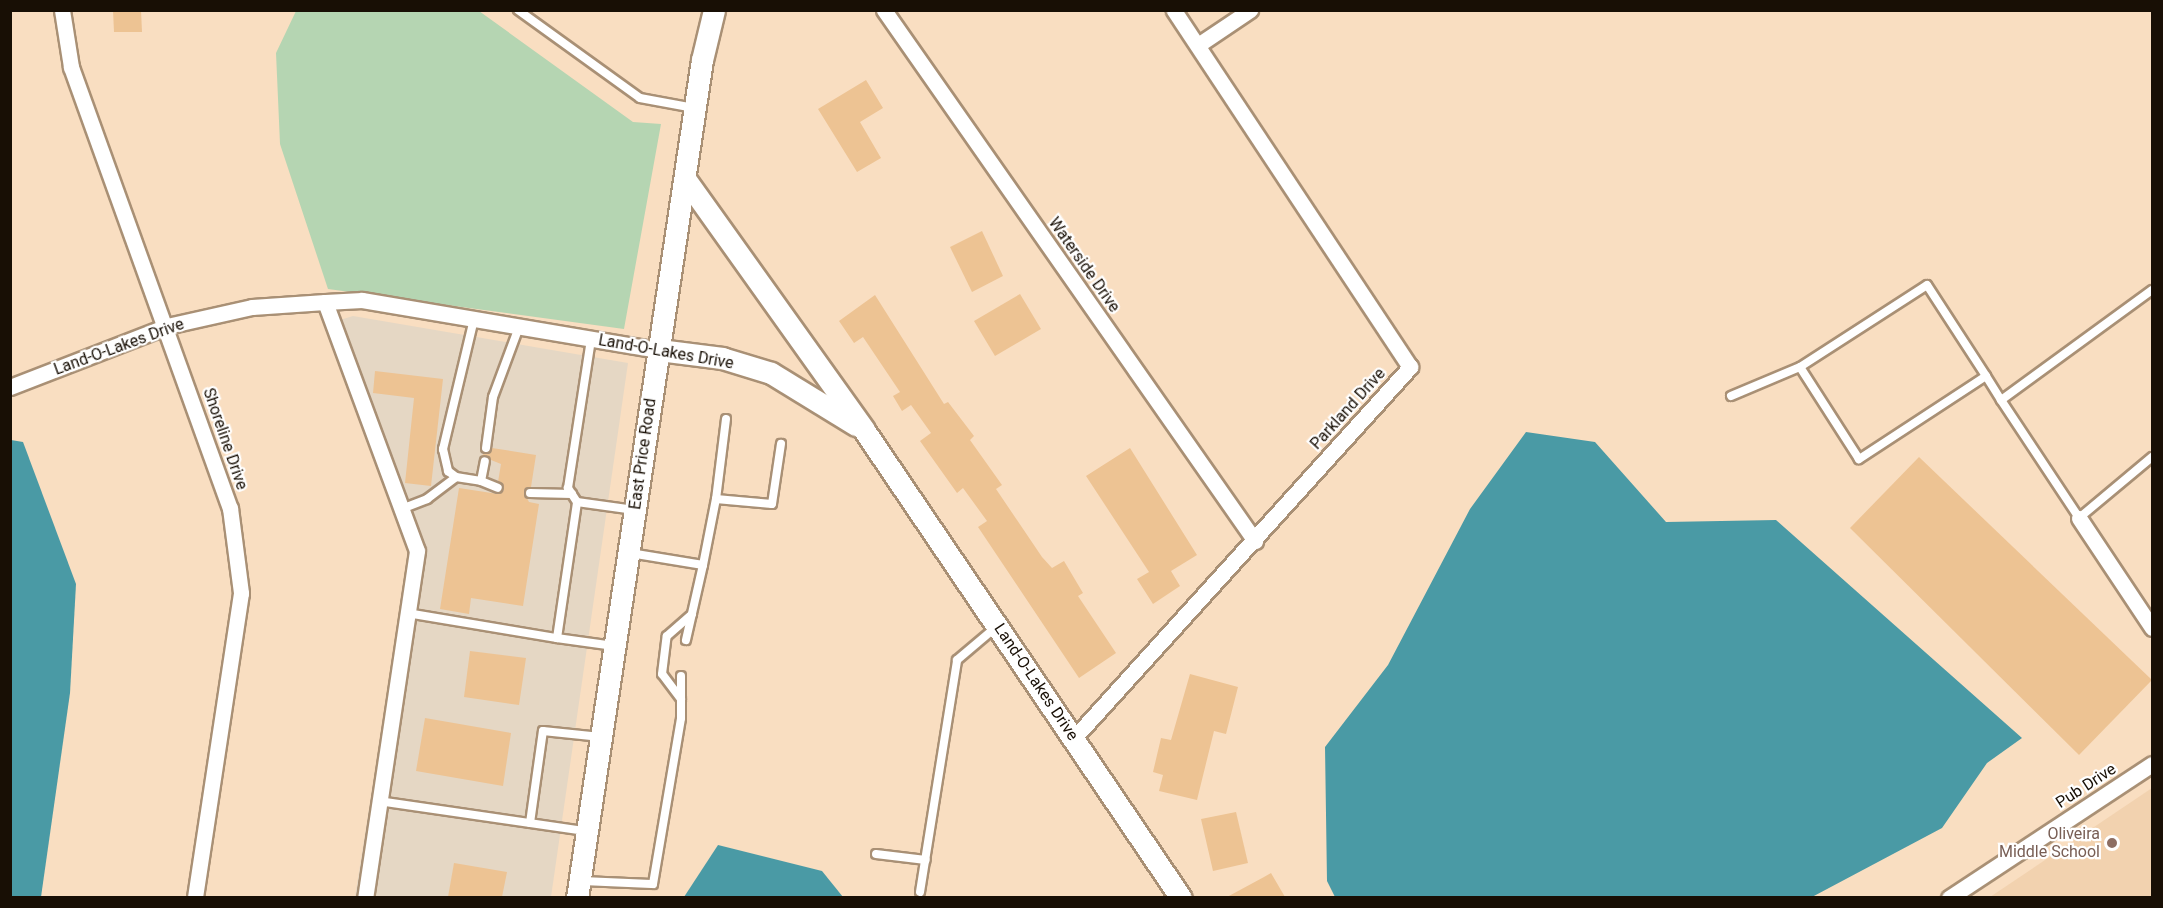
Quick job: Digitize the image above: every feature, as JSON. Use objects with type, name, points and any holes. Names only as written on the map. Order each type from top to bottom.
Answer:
[{"type":"street","name":"Shoreline Drive","points":[[62,10],[71,68],[167,326],[230,508],[241,593],[195,897]]},
{"type":"street","name":"East Price Road","points":[[578,889],[696,108],[714,10]]},
{"type":"street","name":"Waterside Drive","points":[[884,10],[1255,541]]},
{"type":"street","name":"Parkland Drive","points":[[1074,738],[1255,541],[1410,367],[1174,10]]},
{"type":"street","points":[[1198,45],[1250,10]]},
{"type":"street","points":[[686,180],[864,430]]},
{"type":"street","name":"Land-O-Lakes Drive","points":[[10,387],[167,326],[252,307],[362,300],[659,350],[722,358],[771,373],[864,430],[1181,897]]},
{"type":"street","points":[[325,302],[404,508],[417,551],[365,897]]},
{"type":"street","points":[[2079,518],[2152,628]]},
{"type":"street","name":"Pub Drive","points":[[1950,897],[2152,764]]},
{"type":"lane","points":[[518,10],[640,98],[696,108]]},
{"type":"lane","points":[[1731,396],[1800,367],[1927,285],[2079,518],[2152,457]]},
{"type":"lane","points":[[2001,400],[2152,290]]},
{"type":"lane","points":[[474,319],[443,448],[448,471],[456,477],[498,488]]},
{"type":"lane","points":[[486,447],[493,397],[519,327]]},
{"type":"lane","points":[[557,638],[577,502],[568,488],[591,339]]},
{"type":"lane","points":[[1800,367],[1859,459],[1986,376]]},
{"type":"lane","points":[[686,640],[716,500],[726,419]]},
{"type":"lane","points":[[716,500],[772,504],[782,444]]},
{"type":"lane","points":[[481,482],[485,461]]},
{"type":"lane","points":[[404,508],[427,499],[456,477]]},
{"type":"lane","points":[[530,493],[572,494]]},
{"type":"lane","points":[[577,502],[635,510]]},
{"type":"lane","points":[[628,553],[703,565]]},
{"type":"lane","points":[[407,613],[615,646]]},
{"type":"lane","points":[[681,699],[662,674],[667,636],[692,614]]},
{"type":"lane","points":[[920,892],[957,660],[998,626]]},
{"type":"lane","points":[[578,889],[653,884],[681,699],[681,676]]},
{"type":"lane","points":[[530,823],[543,731],[601,737]]},
{"type":"lane","points":[[379,801],[587,831]]},
{"type":"lane","points":[[876,854],[926,860]]},
{"type":"shaded area","points":[[353,316],[628,363],[551,897],[355,897],[412,539],[330,323]]},
{"type":"shaded area","name":"Oliveira Middle School","points":[[2152,788],[2152,897],[1990,897]]},
{"type":"green space","points":[[296,11],[479,11],[633,122],[661,124],[624,329],[328,289],[280,144],[276,53]]},
{"type":"water","points":[[1526,432],[1595,442],[1666,522],[1776,520],[2022,738],[1987,763],[1942,828],[1812,897],[1335,897],[1327,881],[1325,747],[1388,665],[1470,509]]},
{"type":"water","points":[[11,440],[23,442],[76,584],[70,693],[41,897],[11,897]]},
{"type":"water","points":[[718,845],[822,871],[843,897],[684,897]]},
{"type":"building","points":[[113,10],[141,10],[142,32],[114,32]]},
{"type":"building","points":[[866,80],[883,108],[860,122],[881,158],[857,172],[818,109]]},
{"type":"building","points":[[982,231],[1003,276],[972,292],[950,247]]},
{"type":"building","points":[[1020,294],[1041,329],[995,356],[974,321]]},
{"type":"building","points":[[875,295],[944,404],[948,402],[974,436],[970,440],[1002,485],[996,489],[1042,557],[1052,568],[1064,561],[1083,593],[1078,596],[1116,653],[1079,678],[978,527],[987,521],[963,488],[957,493],[920,441],[931,433],[911,405],[902,411],[893,396],[900,392],[863,337],[854,343],[839,321]]},
{"type":"building","points":[[375,371],[443,379],[431,486],[405,483],[414,398],[373,393]]},
{"type":"building","points":[[492,448],[536,455],[531,487],[524,492],[529,502],[539,504],[523,606],[471,598],[469,614],[440,609],[459,488],[498,494],[504,490],[498,482],[501,464],[481,456]]},
{"type":"building","points":[[1130,448],[1197,555],[1171,571],[1180,586],[1153,604],[1137,579],[1149,572],[1086,476]]},
{"type":"building","points":[[1919,457],[2152,680],[2079,755],[1850,528]]},
{"type":"building","points":[[470,651],[526,658],[519,705],[464,697]]},
{"type":"building","points":[[1190,674],[1238,687],[1226,734],[1214,731],[1197,800],[1159,791],[1163,775],[1153,772],[1161,738],[1171,740]]},
{"type":"building","points":[[425,718],[511,733],[503,786],[416,771]]},
{"type":"building","points":[[1236,812],[1248,863],[1213,871],[1201,819]]},
{"type":"building","points":[[454,863],[507,872],[502,897],[448,897]]},
{"type":"building","points":[[1271,873],[1285,897],[1227,897],[1264,877]]},
{"type":"place","name":"Oliveira Middle School","points":[[2112,843]]}]
